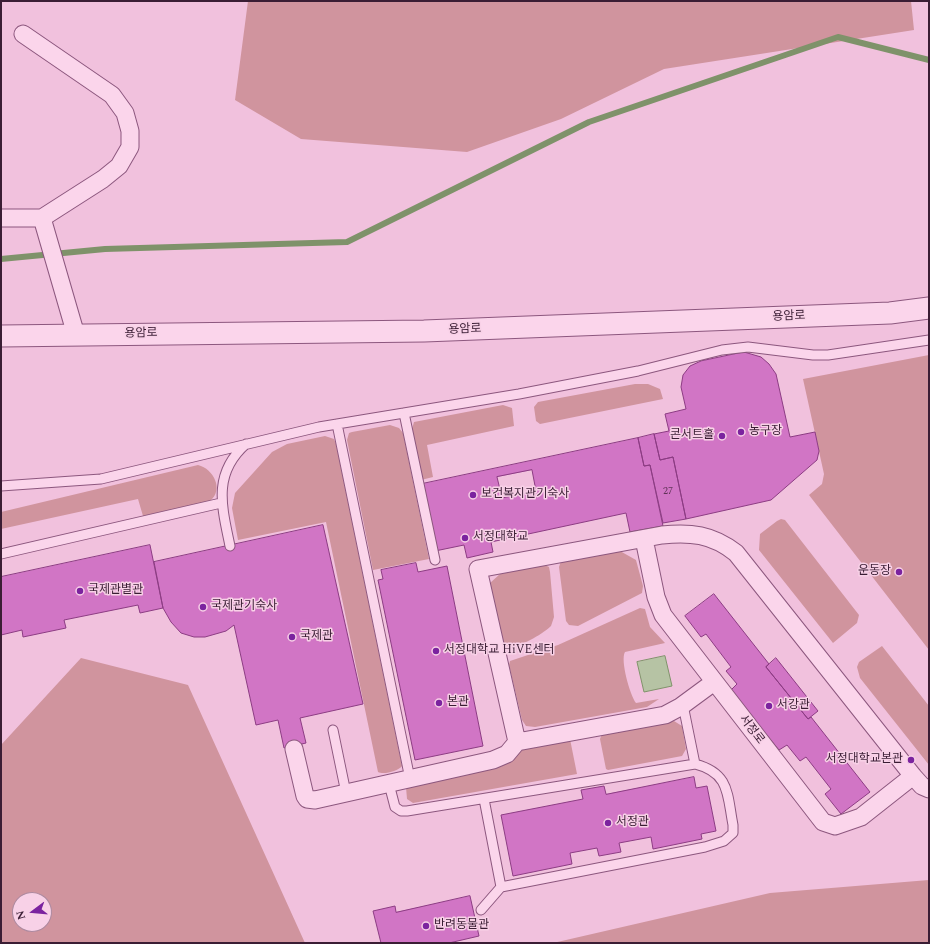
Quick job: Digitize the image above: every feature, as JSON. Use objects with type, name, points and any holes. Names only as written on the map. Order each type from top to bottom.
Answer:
[{"type":"street","points":[[1,218],[42,218],[103,179],[119,166],[130,147],[130,131],[125,113],[112,95],[23,34]]},
{"type":"street","points":[[42,218],[76,335]]},
{"type":"street","name":"용암로","points":[[1,336],[424,332],[890,313],[929,308]]},
{"type":"street","points":[[294,749],[305,796],[307,799],[315,800],[500,758],[513,748],[517,742],[478,569],[681,533],[697,534],[726,545],[736,553],[913,776],[922,786],[929,789]]},
{"type":"street","name":"서정로","points":[[644,539],[656,597],[663,615],[823,822],[835,826],[861,817],[913,776]]},
{"type":"street","points":[[517,742],[656,718],[665,715],[683,705],[714,682]]},
{"type":"lane","points":[[1,486],[90,481],[248,443],[337,424],[519,394],[632,372],[722,350],[748,346],[813,355],[828,355],[929,340]]},
{"type":"lane","points":[[404,413],[435,560]]},
{"type":"lane","points":[[337,424],[410,779]]},
{"type":"lane","points":[[230,546],[221,503],[222,484],[226,471],[236,454],[248,443]]},
{"type":"lane","points":[[1,554],[221,503]]},
{"type":"lane","points":[[683,705],[695,764]]},
{"type":"lane","points":[[333,730],[346,793]]},
{"type":"lane","points":[[389,784],[395,807],[407,811],[695,764],[712,770],[723,781],[733,832],[724,841],[706,847],[501,886],[481,910]]},
{"type":"lane","points":[[484,799],[501,886]]},
{"type":"shaded area","points":[[248,1],[911,1],[914,30],[664,69],[561,119],[467,152],[301,139],[235,100]]},
{"type":"shaded area","name":"운동장","points":[[929,355],[929,650],[809,495],[822,484],[824,474],[803,379]]},
{"type":"shaded area","points":[[635,384],[648,384],[660,389],[663,399],[540,424],[536,421],[534,407],[538,402]]},
{"type":"shaded area","points":[[503,405],[512,408],[514,426],[427,445],[433,477],[421,480],[412,429],[414,422]]},
{"type":"shaded area","points":[[390,425],[399,428],[403,433],[429,559],[373,570],[347,440],[349,433]]},
{"type":"shaded area","points":[[325,436],[334,439],[336,444],[402,766],[387,773],[378,772],[326,522],[238,540],[232,508],[235,493],[272,452],[287,444]]},
{"type":"shaded area","points":[[198,465],[204,467],[213,475],[217,486],[214,496],[210,501],[143,516],[138,499],[1,529],[1,512]]},
{"type":"shaded area","points":[[781,519],[785,520],[859,615],[857,623],[833,643],[759,550],[760,534]]},
{"type":"shaded area","points":[[620,551],[636,560],[643,586],[642,593],[578,626],[569,625],[566,621],[559,567],[561,561]]},
{"type":"shaded area","points":[[545,565],[549,567],[550,572],[554,617],[551,626],[527,642],[520,645],[507,646],[503,643],[490,583],[500,574]]},
{"type":"shaded area","points":[[640,608],[645,609],[650,627],[665,643],[625,652],[625,670],[636,703],[659,699],[647,707],[535,727],[526,726],[522,720],[509,665],[510,661],[558,645]]},
{"type":"shaded area","points":[[882,646],[929,706],[929,765],[860,678],[857,667],[859,662]]},
{"type":"shaded area","points":[[665,656],[672,686],[644,692],[637,662]]},
{"type":"shaded area","points":[[81,658],[188,685],[305,943],[1,943],[1,745]]},
{"type":"shaded area","points":[[674,721],[682,726],[686,749],[682,756],[608,770],[606,769],[600,739],[602,734]]},
{"type":"shaded area","points":[[570,739],[577,774],[413,803],[407,799],[406,787],[521,747]]},
{"type":"shaded area","points":[[929,880],[929,943],[553,943],[770,893]]},
{"type":"building","name":"콘서트홀","points":[[744,352],[761,357],[769,364],[776,374],[790,437],[815,432],[819,451],[817,460],[771,500],[686,519],[673,457],[660,460],[654,434],[669,431],[665,414],[686,409],[681,387],[683,375],[690,366],[701,361]]},
{"type":"building","points":[[654,434],[660,460],[673,457],[686,519],[663,523],[650,465],[644,466],[638,438]]},
{"type":"building","points":[[638,438],[644,466],[650,465],[663,526],[630,532],[626,513],[491,542],[493,552],[467,558],[464,545],[435,551],[422,484]]},
{"type":"building","points":[[532,470],[536,491],[502,498],[497,477]]},
{"type":"building","name":"국제관","points":[[323,525],[363,704],[300,718],[306,743],[284,748],[278,720],[256,725],[234,625],[226,631],[205,637],[194,637],[181,633],[171,622],[163,608],[154,562]]},
{"type":"building","name":"국제관별관","points":[[150,545],[163,608],[140,613],[138,605],[64,620],[66,628],[23,637],[22,630],[1,635],[1,577]]},
{"type":"building","name":"본관","points":[[416,563],[418,572],[447,566],[483,746],[415,760],[378,580],[383,579],[381,570]]},
{"type":"building","name":"서강관","points":[[714,594],[769,664],[766,667],[808,719],[811,717],[870,792],[841,814],[825,794],[831,789],[806,757],[800,761],[787,745],[779,750],[765,733],[761,736],[731,690],[737,684],[726,671],[731,667],[706,634],[701,637],[685,616]]},
{"type":"building","points":[[776,658],[818,711],[808,719],[766,667]]},
{"type":"building","name":"서정관","points":[[694,777],[696,788],[707,786],[716,831],[701,834],[702,839],[653,849],[651,837],[619,843],[621,852],[599,856],[597,848],[570,853],[572,864],[513,876],[501,815],[583,799],[581,790],[604,786],[606,794]]},
{"type":"building","name":"반려동물관","points":[[470,896],[479,936],[449,943],[381,943],[373,911],[395,906],[396,912]]},
{"type":"waterway","points":[[1,259],[105,249],[347,242],[589,122],[838,37],[929,60]]},
{"type":"place","name":"농구장","points":[[741,432]]},
{"type":"place","name":"콘서트홀","points":[[722,436]]},
{"type":"place","name":"보건복지관기숙사","points":[[473,495]]},
{"type":"place","name":"서정대학교","points":[[465,538]]},
{"type":"place","name":"운동장","points":[[899,572]]},
{"type":"place","name":"국제관별관","points":[[80,591]]},
{"type":"place","name":"국제관기숙사","points":[[203,607]]},
{"type":"place","name":"국제관","points":[[292,637]]},
{"type":"place","name":"서정대학교 HiVE센터","points":[[436,651]]},
{"type":"place","name":"본관","points":[[439,703]]},
{"type":"place","name":"서강관","points":[[769,706]]},
{"type":"place","name":"서정대학교본관","points":[[911,760]]},
{"type":"place","name":"서정관","points":[[608,823]]},
{"type":"place","name":"반려동물관","points":[[426,926]]}]
